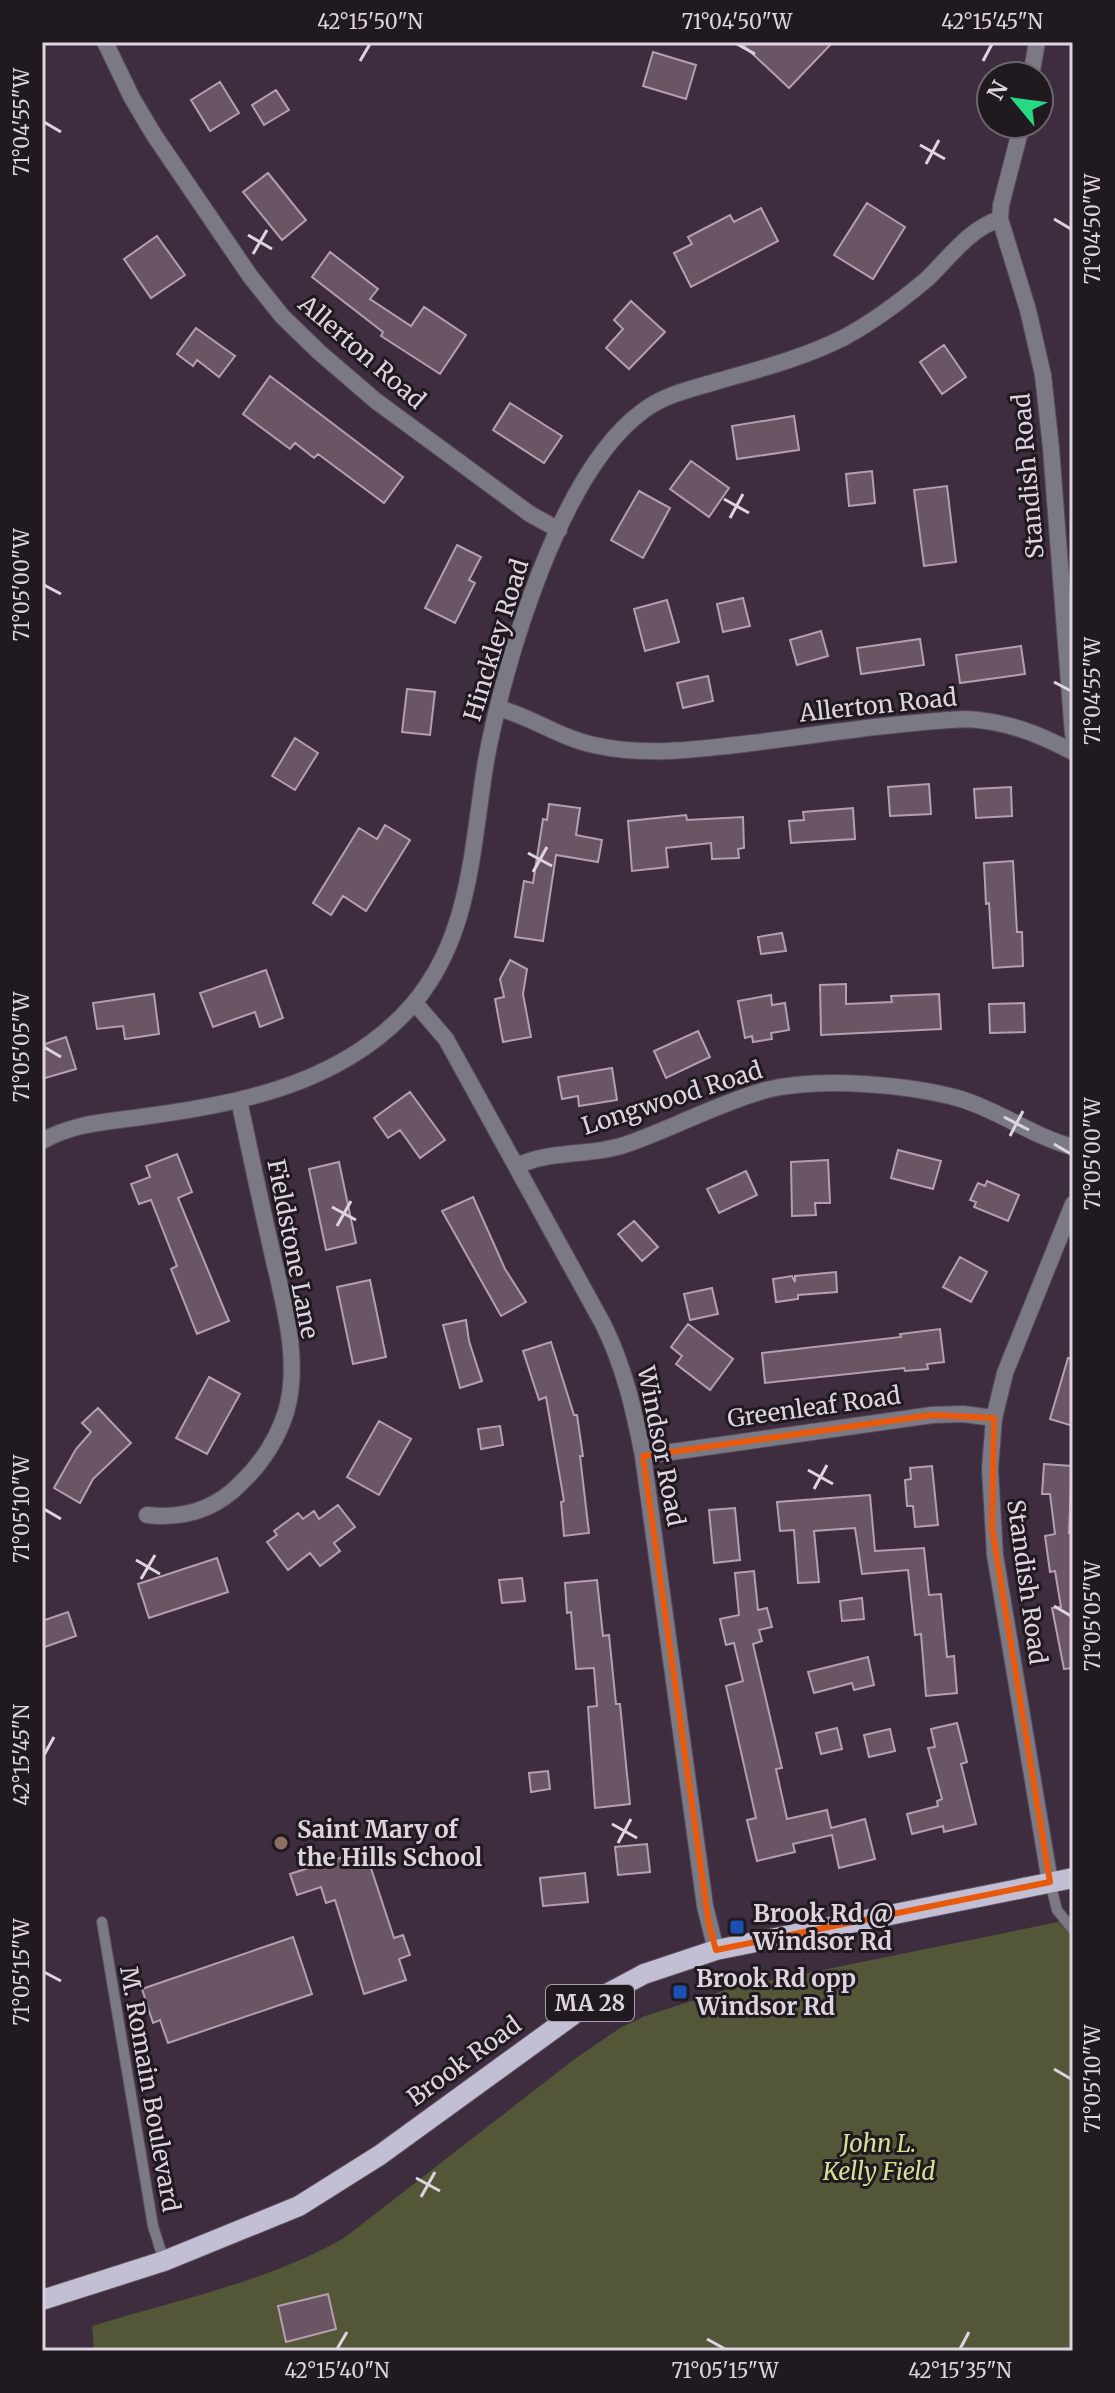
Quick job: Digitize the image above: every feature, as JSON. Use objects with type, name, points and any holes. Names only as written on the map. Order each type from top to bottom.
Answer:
[{"type":"main road","name":"Brook Road","points":[[42,2300],[164,2261],[262,2223],[325,2192],[588,2004],[644,1974],[716,1950],[1073,1878]]},
{"type":"street","name":"Allerton Road","points":[[105,42],[132,98],[160,145],[250,276],[282,316],[376,401],[530,514],[559,530]]},
{"type":"street","points":[[1000,219],[1018,140]]},
{"type":"street","name":"Hinckley Road","points":[[42,1141],[75,1126],[239,1100],[281,1089],[323,1073],[381,1034],[415,1003],[440,965],[462,910],[498,708],[526,611],[559,530],[602,452],[642,411],[671,395],[804,356],[848,335],[876,318],[925,280],[983,225],[1000,219]]},
{"type":"street","name":"Standish Road","points":[[1000,219],[1028,310],[1043,375],[1073,735]]},
{"type":"street","name":"Allerton Road","points":[[498,708],[595,746],[638,750],[710,748],[965,719],[1027,729],[1073,752]]},
{"type":"street","name":"Windsor Road","points":[[415,1003],[446,1039],[517,1166],[612,1341],[632,1402],[643,1456],[705,1906],[716,1950]]},
{"type":"street","name":"Longwood Road","points":[[517,1166],[548,1156],[610,1149],[735,1100],[770,1089],[809,1085],[881,1086],[944,1095],[980,1106],[1073,1147]]},
{"type":"street","name":"Fieldstone Lane","points":[[147,1515],[177,1517],[209,1507],[224,1498],[263,1460],[286,1411],[291,1380],[285,1317],[239,1100]]},
{"type":"street","name":"Standish Road","points":[[1050,1882],[992,1528],[990,1469],[994,1418],[1014,1349],[1073,1204]]},
{"type":"street","name":"Greenleaf Road","points":[[643,1456],[932,1415],[963,1414],[994,1418]]},
{"type":"lane","points":[[1050,1882],[1057,1910],[1073,1930]]},
{"type":"lane","name":"M. Romain Boulevard","points":[[102,1922],[153,2226],[164,2261]]},
{"type":"highlighted area","points":[[932,1415],[994,1418],[992,1528],[1050,1882],[716,1950],[709,1925],[643,1456]]},
{"type":"green space","name":"John L. Kelly Field","points":[[1073,1919],[1073,2351],[94,2351],[92,2326],[253,2278],[284,2267],[344,2238],[576,2058],[620,2028],[645,2016],[729,1989]]},
{"type":"building","points":[[740,42],[833,42],[789,88]]},
{"type":"building","points":[[653,52],[696,65],[686,99],[643,86]]},
{"type":"building","points":[[220,82],[239,113],[210,131],[191,100]]},
{"type":"building","points":[[276,90],[289,110],[264,125],[252,105]]},
{"type":"building","points":[[268,173],[306,220],[282,240],[243,192]]},
{"type":"building","points":[[867,203],[905,227],[873,279],[834,255]]},
{"type":"building","points":[[761,208],[778,241],[691,287],[674,253],[692,244],[688,237],[730,215],[734,222]]},
{"type":"building","points":[[157,236],[185,275],[151,298],[124,259]]},
{"type":"building","points":[[330,252],[378,289],[370,299],[411,326],[424,307],[466,335],[440,374],[381,336],[383,332],[312,277]]},
{"type":"building","points":[[631,301],[665,332],[629,369],[606,348],[623,329],[614,320]]},
{"type":"building","points":[[196,328],[235,356],[219,377],[197,360],[193,366],[177,354]]},
{"type":"building","points":[[944,345],[966,377],[942,394],[920,362]]},
{"type":"building","points":[[270,376],[403,477],[384,503],[318,454],[314,458],[295,443],[290,449],[243,414]]},
{"type":"building","points":[[510,403],[562,436],[544,463],[493,430]]},
{"type":"building","points":[[794,416],[799,450],[737,459],[732,426]]},
{"type":"building","points":[[691,461],[729,488],[709,517],[670,489]]},
{"type":"building","points":[[872,471],[875,503],[849,506],[846,474]]},
{"type":"building","points":[[947,486],[956,562],[924,566],[914,490]]},
{"type":"building","points":[[639,491],[670,508],[643,558],[611,540]]},
{"type":"building","points":[[457,545],[481,557],[469,580],[475,583],[455,623],[425,608]]},
{"type":"building","points":[[743,598],[750,626],[723,632],[717,604]]},
{"type":"building","points":[[667,600],[679,642],[645,651],[634,609]]},
{"type":"building","points":[[821,631],[828,656],[797,665],[790,640]]},
{"type":"building","points":[[920,639],[924,665],[861,674],[857,648]]},
{"type":"building","points":[[1021,646],[1025,674],[960,683],[956,655]]},
{"type":"building","points":[[708,676],[713,701],[683,708],[677,683]]},
{"type":"building","points":[[407,689],[435,692],[430,735],[402,732]]},
{"type":"building","points":[[295,738],[318,753],[295,790],[272,776]]},
{"type":"building","points":[[929,784],[931,814],[890,816],[888,787]]},
{"type":"building","points":[[1011,787],[1012,816],[976,818],[974,789]]},
{"type":"building","points":[[549,804],[580,808],[576,835],[602,840],[598,862],[556,855],[543,941],[515,937],[524,881],[533,883],[543,819],[547,820]]},
{"type":"building","points":[[853,808],[855,839],[791,843],[789,821],[804,820],[803,812]]},
{"type":"building","points":[[686,815],[687,820],[743,817],[744,848],[738,849],[739,858],[712,859],[711,843],[666,848],[668,867],[632,871],[628,821]]},
{"type":"building","points":[[385,825],[410,840],[366,911],[343,896],[331,915],[313,903],[359,828],[377,839]]},
{"type":"building","points":[[1013,861],[1017,932],[1022,932],[1023,966],[993,968],[984,863]]},
{"type":"building","points":[[782,933],[786,951],[761,954],[758,937]]},
{"type":"building","points":[[510,960],[527,969],[523,994],[531,1037],[503,1042],[495,999],[504,997],[500,979]]},
{"type":"building","points":[[266,970],[283,1018],[260,1027],[255,1012],[213,1027],[200,993]]},
{"type":"building","points":[[846,984],[846,1004],[892,1002],[891,996],[939,994],[941,1029],[821,1035],[820,985]]},
{"type":"building","points":[[154,994],[159,1034],[125,1039],[123,1026],[97,1029],[93,1003]]},
{"type":"building","points":[[771,995],[772,1005],[785,1003],[789,1030],[771,1033],[772,1039],[753,1042],[752,1036],[745,1038],[738,1001]]},
{"type":"building","points":[[1024,1003],[1025,1032],[990,1033],[989,1004]]},
{"type":"building","points":[[698,1031],[710,1057],[666,1078],[654,1051]]},
{"type":"building","points":[[66,1037],[76,1069],[42,1079],[42,1045]]},
{"type":"building","points":[[612,1068],[617,1100],[579,1106],[578,1096],[562,1099],[558,1077]]},
{"type":"building","points":[[410,1092],[445,1140],[420,1158],[400,1130],[388,1138],[374,1118]]},
{"type":"building","points":[[898,1150],[941,1161],[933,1189],[891,1178]]},
{"type":"building","points":[[177,1154],[192,1192],[178,1198],[229,1321],[197,1334],[171,1269],[177,1266],[151,1200],[139,1204],[131,1184],[150,1177],[146,1166]]},
{"type":"building","points":[[828,1160],[830,1203],[815,1203],[816,1215],[792,1216],[791,1162]]},
{"type":"building","points":[[339,1162],[356,1243],[326,1250],[309,1169]]},
{"type":"building","points":[[746,1171],[757,1195],[719,1213],[707,1189]]},
{"type":"building","points":[[987,1181],[1019,1195],[1008,1221],[974,1207],[976,1202],[970,1200],[978,1183],[985,1186]]},
{"type":"building","points":[[473,1197],[505,1269],[526,1302],[501,1316],[442,1211]]},
{"type":"building","points":[[634,1221],[658,1247],[642,1261],[618,1234]]},
{"type":"building","points":[[960,1257],[987,1272],[971,1302],[943,1287]]},
{"type":"building","points":[[836,1272],[837,1292],[798,1295],[798,1299],[776,1302],[773,1279],[792,1276],[795,1282],[795,1276]]},
{"type":"building","points":[[370,1280],[386,1357],[353,1364],[337,1287]]},
{"type":"building","points":[[712,1288],[718,1314],[690,1320],[684,1294]]},
{"type":"building","points":[[466,1320],[469,1341],[482,1381],[460,1388],[443,1325]]},
{"type":"building","points":[[688,1324],[733,1359],[710,1390],[676,1364],[682,1356],[671,1347]]},
{"type":"building","points":[[940,1329],[944,1362],[927,1364],[928,1369],[905,1371],[904,1368],[765,1383],[762,1353],[901,1337],[900,1334]]},
{"type":"building","points":[[551,1342],[574,1415],[577,1415],[589,1533],[564,1536],[561,1502],[564,1501],[546,1397],[539,1400],[523,1351]]},
{"type":"building","points":[[1068,1358],[1073,1359],[1073,1426],[1050,1419]]},
{"type":"building","points":[[209,1377],[240,1394],[207,1454],[176,1438]]},
{"type":"building","points":[[98,1408],[131,1443],[93,1479],[80,1503],[54,1488],[76,1449],[91,1432],[82,1423]]},
{"type":"building","points":[[379,1421],[411,1439],[379,1495],[347,1477]]},
{"type":"building","points":[[500,1426],[503,1445],[481,1449],[478,1429]]},
{"type":"building","points":[[1044,1464],[1072,1466],[1069,1533],[1073,1532],[1073,1668],[1064,1669],[1052,1608],[1061,1607],[1055,1571],[1050,1572],[1045,1536],[1055,1534],[1050,1494],[1042,1494]]},
{"type":"building","points":[[932,1466],[938,1525],[915,1527],[913,1506],[907,1506],[905,1480],[911,1479],[910,1468]]},
{"type":"building","points":[[870,1495],[875,1551],[924,1548],[929,1595],[941,1594],[947,1657],[954,1656],[957,1693],[926,1696],[921,1634],[915,1635],[908,1570],[862,1574],[855,1528],[814,1531],[819,1582],[798,1583],[794,1530],[780,1531],[777,1502]]},
{"type":"building","points":[[338,1505],[355,1527],[334,1543],[340,1551],[320,1566],[310,1553],[288,1570],[267,1542],[277,1535],[274,1531],[298,1513],[303,1519],[314,1511],[319,1519]]},
{"type":"building","points":[[735,1508],[740,1560],[714,1563],[709,1510]]},
{"type":"building","points":[[217,1558],[228,1592],[149,1618],[138,1584]]},
{"type":"building","points":[[754,1571],[758,1610],[767,1608],[772,1627],[759,1630],[762,1641],[753,1644],[782,1768],[776,1769],[787,1819],[827,1810],[831,1828],[865,1819],[875,1859],[839,1868],[832,1835],[793,1844],[795,1852],[757,1861],[747,1820],[756,1818],[726,1686],[743,1681],[734,1643],[726,1645],[720,1619],[739,1615],[735,1573]]},
{"type":"building","points":[[522,1578],[525,1601],[502,1603],[499,1580]]},
{"type":"building","points":[[597,1580],[603,1636],[609,1635],[616,1704],[620,1704],[630,1804],[595,1808],[588,1707],[597,1706],[594,1668],[576,1669],[565,1583]]},
{"type":"building","points":[[862,1598],[864,1619],[842,1621],[840,1601]]},
{"type":"building","points":[[68,1612],[76,1636],[42,1648],[42,1621]]},
{"type":"building","points":[[868,1657],[874,1685],[854,1690],[852,1683],[814,1693],[808,1672]]},
{"type":"building","points":[[957,1723],[967,1762],[961,1764],[976,1824],[944,1832],[943,1826],[912,1834],[907,1814],[938,1806],[937,1801],[942,1799],[928,1748],[935,1747],[931,1729]]},
{"type":"building","points":[[837,1728],[842,1749],[821,1754],[816,1733]]},
{"type":"building","points":[[890,1729],[895,1751],[869,1757],[864,1735]]},
{"type":"building","points":[[548,1771],[550,1789],[531,1792],[529,1773]]},
{"type":"building","points":[[647,1844],[650,1872],[618,1875],[615,1847]]},
{"type":"building","points":[[365,1850],[394,1938],[403,1935],[410,1955],[399,1959],[406,1980],[364,1994],[335,1900],[326,1903],[321,1887],[297,1895],[290,1874]]},
{"type":"building","points":[[585,1873],[588,1902],[543,1906],[540,1878]]},
{"type":"building","points":[[293,1937],[312,1994],[168,2043],[160,2020],[153,2023],[142,1989]]},
{"type":"building","points":[[328,2294],[336,2329],[286,2342],[278,2306]]},
{"type":"place","name":"Saint Mary of the Hills School","points":[[281,1843]]},
{"type":"place","name":"Brook Rd @ Windsor Rd","points":[[737,1927]]},
{"type":"place","name":"Brook Rd opp Windsor Rd","points":[[680,1992]]}]
